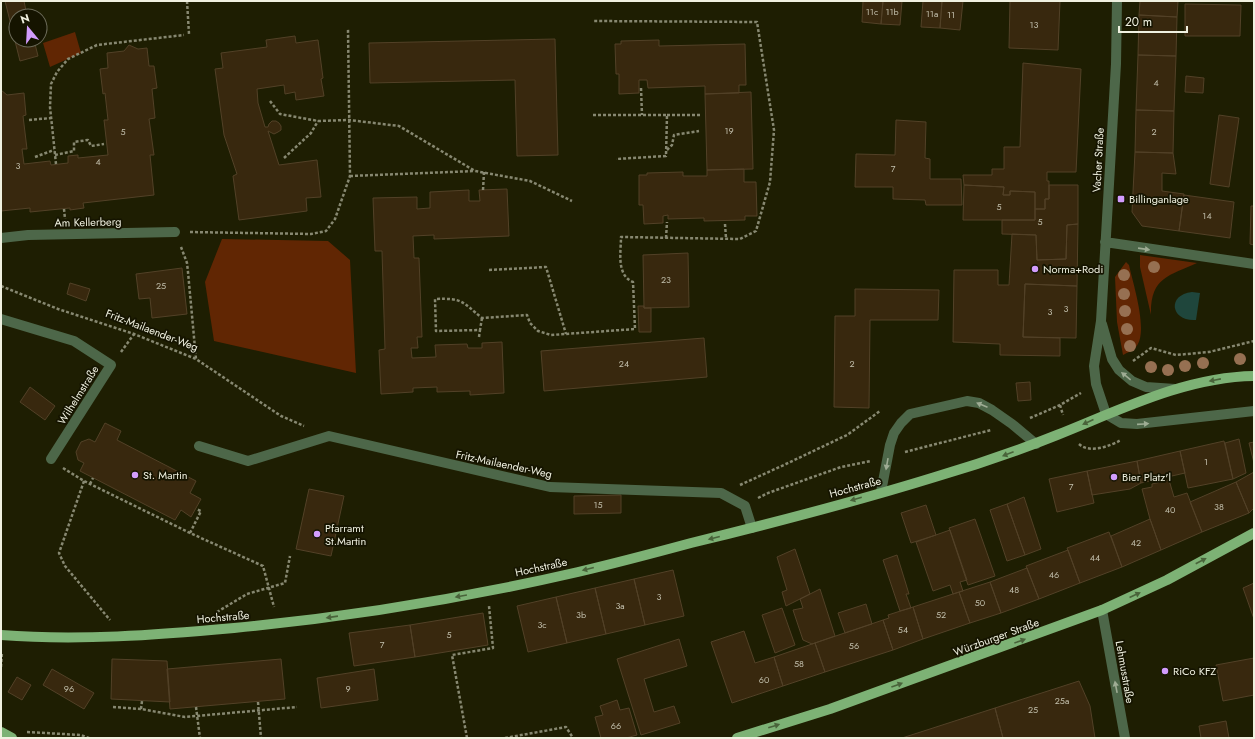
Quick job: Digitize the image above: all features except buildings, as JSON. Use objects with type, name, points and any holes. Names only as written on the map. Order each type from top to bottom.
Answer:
[{"type":"main road","points":[[1106,414],[1176,389],[1218,379],[1254,376]]},
{"type":"main road","name":"Hochstraße","points":[[1,635],[43,638],[123,636],[285,623],[385,609],[487,591],[578,572],[752,528],[991,461],[1036,444],[1106,414]]},
{"type":"main road","name":"Würzburger Straße","points":[[737,738],[830,709],[1102,610],[1167,580],[1254,533]]},
{"type":"main road","points":[[1,732],[12,738]]},
{"type":"street","name":"Vacher Straße","points":[[1106,414],[1096,384],[1094,366],[1101,321],[1116,64],[1117,1]]},
{"type":"street","name":"Am Kellerberg","points":[[1,238],[28,235],[175,232]]},
{"type":"street","points":[[1105,242],[1254,264]]},
{"type":"street","name":"Wilhelmstraße","points":[[1,319],[74,341],[111,365],[52,459]]},
{"type":"street","name":"Vacher Straße","points":[[1101,321],[1112,359],[1119,370],[1132,381],[1146,387],[1176,389]]},
{"type":"street","points":[[881,492],[894,433],[910,414],[967,401],[979,403],[1012,424],[1036,444]]},
{"type":"street","points":[[1106,414],[1121,423],[1137,424],[1254,411]]},
{"type":"street","points":[[199,446],[248,461],[329,436]]},
{"type":"street","name":"Fritz-Mailaender-Weg","points":[[329,436],[550,487],[721,493],[745,506]]},
{"type":"street","points":[[745,506],[752,528]]},
{"type":"street","name":"Lehmusstraße","points":[[1102,610],[1125,738]]},
{"type":"path","points":[[188,1],[189,34]]},
{"type":"path","points":[[480,330],[436,331],[435,299],[454,299],[461,301],[482,318],[527,315],[530,323],[538,331],[551,335],[635,329],[634,282],[630,281],[623,275],[621,264],[621,237],[740,239],[756,230],[770,182],[774,130],[757,22],[593,21]]},
{"type":"path","points":[[196,359],[187,263],[175,232],[311,234],[326,231],[336,219],[350,176],[348,28]]},
{"type":"path","points":[[56,164],[50,107],[51,84],[57,72],[68,60],[98,45],[184,35]]},
{"type":"path","points":[[641,88],[642,115]]},
{"type":"path","points":[[270,101],[280,114],[318,121],[349,120],[399,126],[475,171]]},
{"type":"path","points":[[593,115],[700,115]]},
{"type":"path","points":[[616,159],[666,156],[667,115]]},
{"type":"path","points":[[29,120],[51,118]]},
{"type":"path","points":[[284,158],[311,133],[318,121]]},
{"type":"path","points":[[666,150],[672,145],[674,135],[699,131]]},
{"type":"path","points":[[55,155],[74,151],[74,142],[88,140],[91,146],[104,144]]},
{"type":"path","points":[[35,157],[54,150]]},
{"type":"path","points":[[350,176],[475,171],[484,172],[530,181],[572,201]]},
{"type":"path","points":[[483,190],[484,172]]},
{"type":"path","points":[[666,238],[667,222]]},
{"type":"path","points":[[725,224],[726,238]]},
{"type":"path","points":[[489,270],[546,266],[566,334]]},
{"type":"path","name":"Fritz-Mailaender-Weg","points":[[1,286],[58,309],[134,334],[196,359],[281,416],[329,436]]},
{"type":"path","points":[[479,337],[482,318]]},
{"type":"path","points":[[111,365],[134,334]]},
{"type":"path","points":[[1129,364],[1151,348],[1176,355],[1209,352],[1254,341]]},
{"type":"path","points":[[745,506],[768,493],[841,467],[888,457],[1012,424],[1060,405],[1087,390]]},
{"type":"path","points":[[1060,405],[1064,417]]},
{"type":"path","points":[[721,493],[847,435],[880,410]]},
{"type":"path","points":[[1075,440],[1081,446],[1092,449]]},
{"type":"path","points":[[52,459],[84,481],[190,533],[263,566],[269,588]]},
{"type":"path","points":[[90,484],[93,478]]},
{"type":"path","points":[[84,481],[59,553],[65,566],[123,636]]},
{"type":"path","points":[[190,533],[201,511],[196,509]]},
{"type":"path","points":[[216,613],[247,594],[285,583],[290,556]]},
{"type":"path","points":[[467,738],[452,655],[493,648],[487,591]]},
{"type":"path","points":[[141,709],[142,701]]},
{"type":"path","points":[[258,702],[261,738]]},
{"type":"path","points":[[113,707],[141,709],[185,717],[298,707]]},
{"type":"path","points":[[196,707],[200,738]]},
{"type":"path","points":[[504,738],[566,727],[573,738]]},
{"type":"path","points":[[23,732],[81,735],[89,738]]},
{"type":"shaded area","points":[[75,32],[81,53],[50,67],[44,48],[48,48],[48,41]]},
{"type":"shaded area","points":[[222,239],[328,241],[350,260],[356,373],[214,341],[205,282]]},
{"type":"shaded area","points":[[1140,255],[1197,263],[1170,275],[1158,285],[1154,293],[1151,315],[1140,267]]},
{"type":"shaded area","points":[[1126,262],[1129,265],[1139,308],[1141,331],[1140,340],[1136,347],[1123,355],[1117,322],[1115,277]]},
{"type":"water","points":[[1192,292],[1200,293],[1196,320],[1181,317],[1175,308],[1175,303],[1178,298],[1184,294]]},
{"type":"place","name":"Billinganlage","points":[[1121,199]]},
{"type":"place","name":"Norma+Rodi","points":[[1035,269]]},
{"type":"place","name":"St. Martin","points":[[135,475]]},
{"type":"place","name":"Bier Platz'l","points":[[1114,477]]},
{"type":"place","name":"Pfarramt St.Martin","points":[[317,534]]},
{"type":"place","name":"RiCo KFZ","points":[[1165,671]]}]
